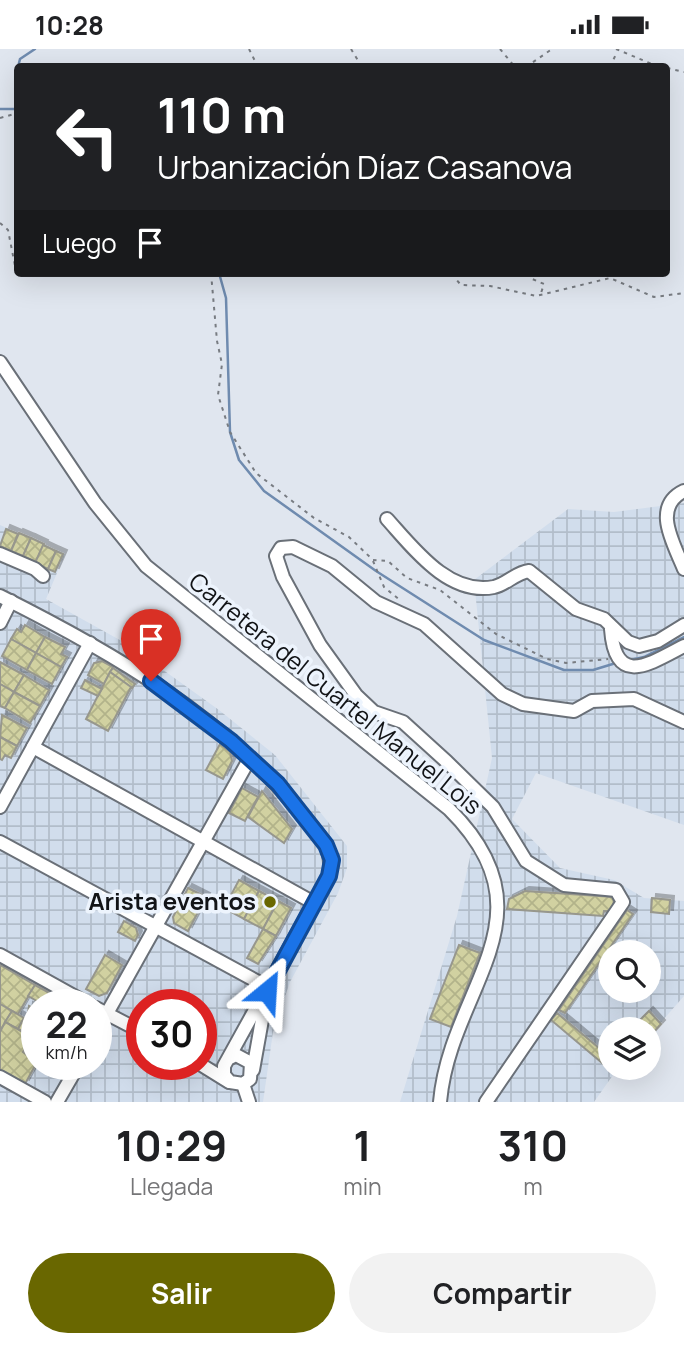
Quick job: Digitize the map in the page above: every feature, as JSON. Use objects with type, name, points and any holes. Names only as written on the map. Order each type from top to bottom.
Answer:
[{"type":"street","name":"Carretera del Cuartel Manuel Lois","points":[[0,362],[95,503],[146,566],[449,809],[481,846],[498,889],[498,916],[490,951],[448,1061],[440,1102]]},
{"type":"street","points":[[684,491],[668,504],[666,516],[684,569]]},
{"type":"street","points":[[387,519],[425,561],[468,588],[496,587],[521,572],[529,571],[576,609],[604,619],[611,629],[639,646],[658,641],[684,625]]},
{"type":"street","points":[[486,1102],[623,902],[622,895],[616,890],[564,885],[526,861],[493,807],[447,761],[403,722],[374,712],[356,695],[320,645],[283,577],[276,556],[281,548],[293,547],[332,566],[376,602],[424,624],[502,694],[523,704],[573,711],[592,701],[634,699],[684,722]]},
{"type":"street","points":[[0,554],[35,569],[43,576]]},
{"type":"street","points":[[0,623],[5,599],[131,666],[250,758],[278,784],[326,845],[332,860],[331,868],[268,990],[255,1006],[224,1066],[224,1075],[236,1083],[249,1102]]},
{"type":"street","points":[[611,629],[612,649],[626,667],[648,665],[684,646]]},
{"type":"street","points":[[0,807],[6,782],[33,747],[90,643]]},
{"type":"street","points":[[33,747],[314,902]]},
{"type":"street","points":[[112,994],[250,758]]},
{"type":"street","points":[[0,842],[268,990]]},
{"type":"street","points":[[0,955],[61,989]]},
{"type":"street","points":[[236,1083],[253,1071],[268,990]]},
{"type":"street","points":[[229,1059],[244,1057],[251,1063],[253,1071]]},
{"type":"street","points":[[217,1073],[236,1083]]},
{"type":"street","points":[[0,1077],[45,1102]]},
{"type":"street","points":[[57,1102],[70,1080]]},
{"type":"path","points":[[500,49],[512,63]]},
{"type":"path","points":[[532,63],[552,49]]},
{"type":"path","points":[[617,50],[649,63]]},
{"type":"path","points":[[0,223],[8,230],[14,261]]},
{"type":"path","points":[[211,277],[222,364],[218,395],[230,432],[256,473],[314,517],[349,537],[373,560],[384,587],[406,606]]},
{"type":"path","points":[[455,277],[461,285],[490,285],[541,294],[610,278],[654,297],[684,293]]},
{"type":"path","points":[[530,277],[544,284],[541,294]]},
{"type":"path","points":[[373,560],[388,561],[407,577],[440,590],[496,634],[547,659],[566,663],[618,659]]},
{"type":"shaded area","points":[[684,503],[684,825],[536,773],[512,819],[560,868],[614,880],[644,898],[684,901],[684,996],[661,1022],[661,1017],[598,1017],[598,1080],[610,1080],[594,1102],[400,1102],[457,916],[492,758],[474,580],[568,509],[614,512]]},
{"type":"shaded area","points":[[0,525],[65,554],[46,599],[127,644],[219,710],[275,755],[347,846],[347,868],[338,893],[290,982],[273,1032],[263,1102],[0,1102]]},
{"type":"building","points":[[6,529],[18,534],[11,551],[0,546]]},
{"type":"building","points":[[19,533],[31,538],[23,556],[11,551]]},
{"type":"building","points":[[31,538],[44,544],[36,562],[23,556]]},
{"type":"building","points":[[43,545],[56,551],[48,569],[35,563]]},
{"type":"building","points":[[56,551],[63,554],[55,572],[48,569]]},
{"type":"building","points":[[25,625],[45,637],[36,653],[11,639],[17,629],[21,632]]},
{"type":"building","points":[[45,637],[65,647],[61,654],[67,657],[61,667],[36,653]]},
{"type":"building","points":[[11,639],[36,653],[27,670],[2,656]]},
{"type":"building","points":[[36,653],[61,667],[52,684],[27,670]]},
{"type":"building","points":[[102,661],[113,667],[104,684],[88,675],[94,663]]},
{"type":"building","points":[[0,662],[24,675],[14,692],[0,684]]},
{"type":"building","points":[[113,668],[135,684],[132,688],[110,672]]},
{"type":"building","points":[[110,672],[131,687],[108,731],[86,719]]},
{"type":"building","points":[[24,675],[49,690],[40,706],[14,692]]},
{"type":"building","points":[[85,680],[102,689],[98,696],[81,688]]},
{"type":"building","points":[[0,684],[14,692],[5,708],[0,706]]},
{"type":"building","points":[[14,692],[40,706],[30,723],[5,708]]},
{"type":"building","points":[[2,715],[27,728],[17,746],[0,737]]},
{"type":"building","points":[[0,737],[17,746],[11,758],[5,755],[0,759]]},
{"type":"building","points":[[220,744],[230,752],[232,761],[223,779],[206,770]]},
{"type":"building","points":[[242,788],[258,797],[245,821],[229,813]]},
{"type":"building","points":[[262,791],[292,829],[284,843],[248,817]]},
{"type":"building","points":[[239,880],[259,891],[244,919],[224,908]]},
{"type":"building","points":[[188,888],[206,897],[188,931],[174,923],[173,917]]},
{"type":"building","points":[[259,891],[278,901],[263,929],[244,919]]},
{"type":"building","points":[[525,891],[614,897],[613,911],[604,911],[603,916],[507,909],[509,899]]},
{"type":"building","points":[[652,898],[670,900],[669,914],[651,912]]},
{"type":"building","points":[[278,901],[291,908],[276,936],[263,929]]},
{"type":"building","points":[[627,910],[633,914],[615,940],[607,940]]},
{"type":"building","points":[[124,921],[136,928],[138,935],[135,941],[118,932]]},
{"type":"building","points":[[263,929],[276,936],[258,964],[247,958]]},
{"type":"building","points":[[459,945],[480,953],[451,1027],[430,1019]]},
{"type":"building","points":[[598,953],[598,965],[565,1013],[559,1010]]},
{"type":"building","points":[[105,955],[122,965],[109,989],[86,989]]},
{"type":"building","points":[[0,965],[35,985],[33,989],[21,989],[21,1009],[18,1014],[0,1004]]},
{"type":"building","points":[[0,1004],[12,1011],[0,1032]]},
{"type":"building","points":[[12,1011],[21,1016],[18,1029],[5,1022]]},
{"type":"building","points":[[649,1011],[655,1017],[643,1017]]},
{"type":"building","points":[[557,1013],[598,1047],[598,1060],[551,1020]]},
{"type":"building","points":[[5,1022],[21,1031],[21,1080],[27,1080],[25,1084],[0,1070],[0,1032]]},
{"type":"waterway","points":[[19,63],[20,59],[35,49]]},
{"type":"waterway","points":[[0,109],[14,109]]},
{"type":"waterway","points":[[220,277],[226,298],[230,432],[239,460],[264,491],[376,571],[484,640],[564,670],[593,670],[616,663]]},
{"type":"waterway","points":[[630,660],[644,657],[684,637]]},
{"type":"place","name":"Arista eventos","points":[[270,902]]},
{"type":"route","points":[[151,681],[231,741],[278,784],[326,845],[332,860],[329,876],[267,991]]}]
